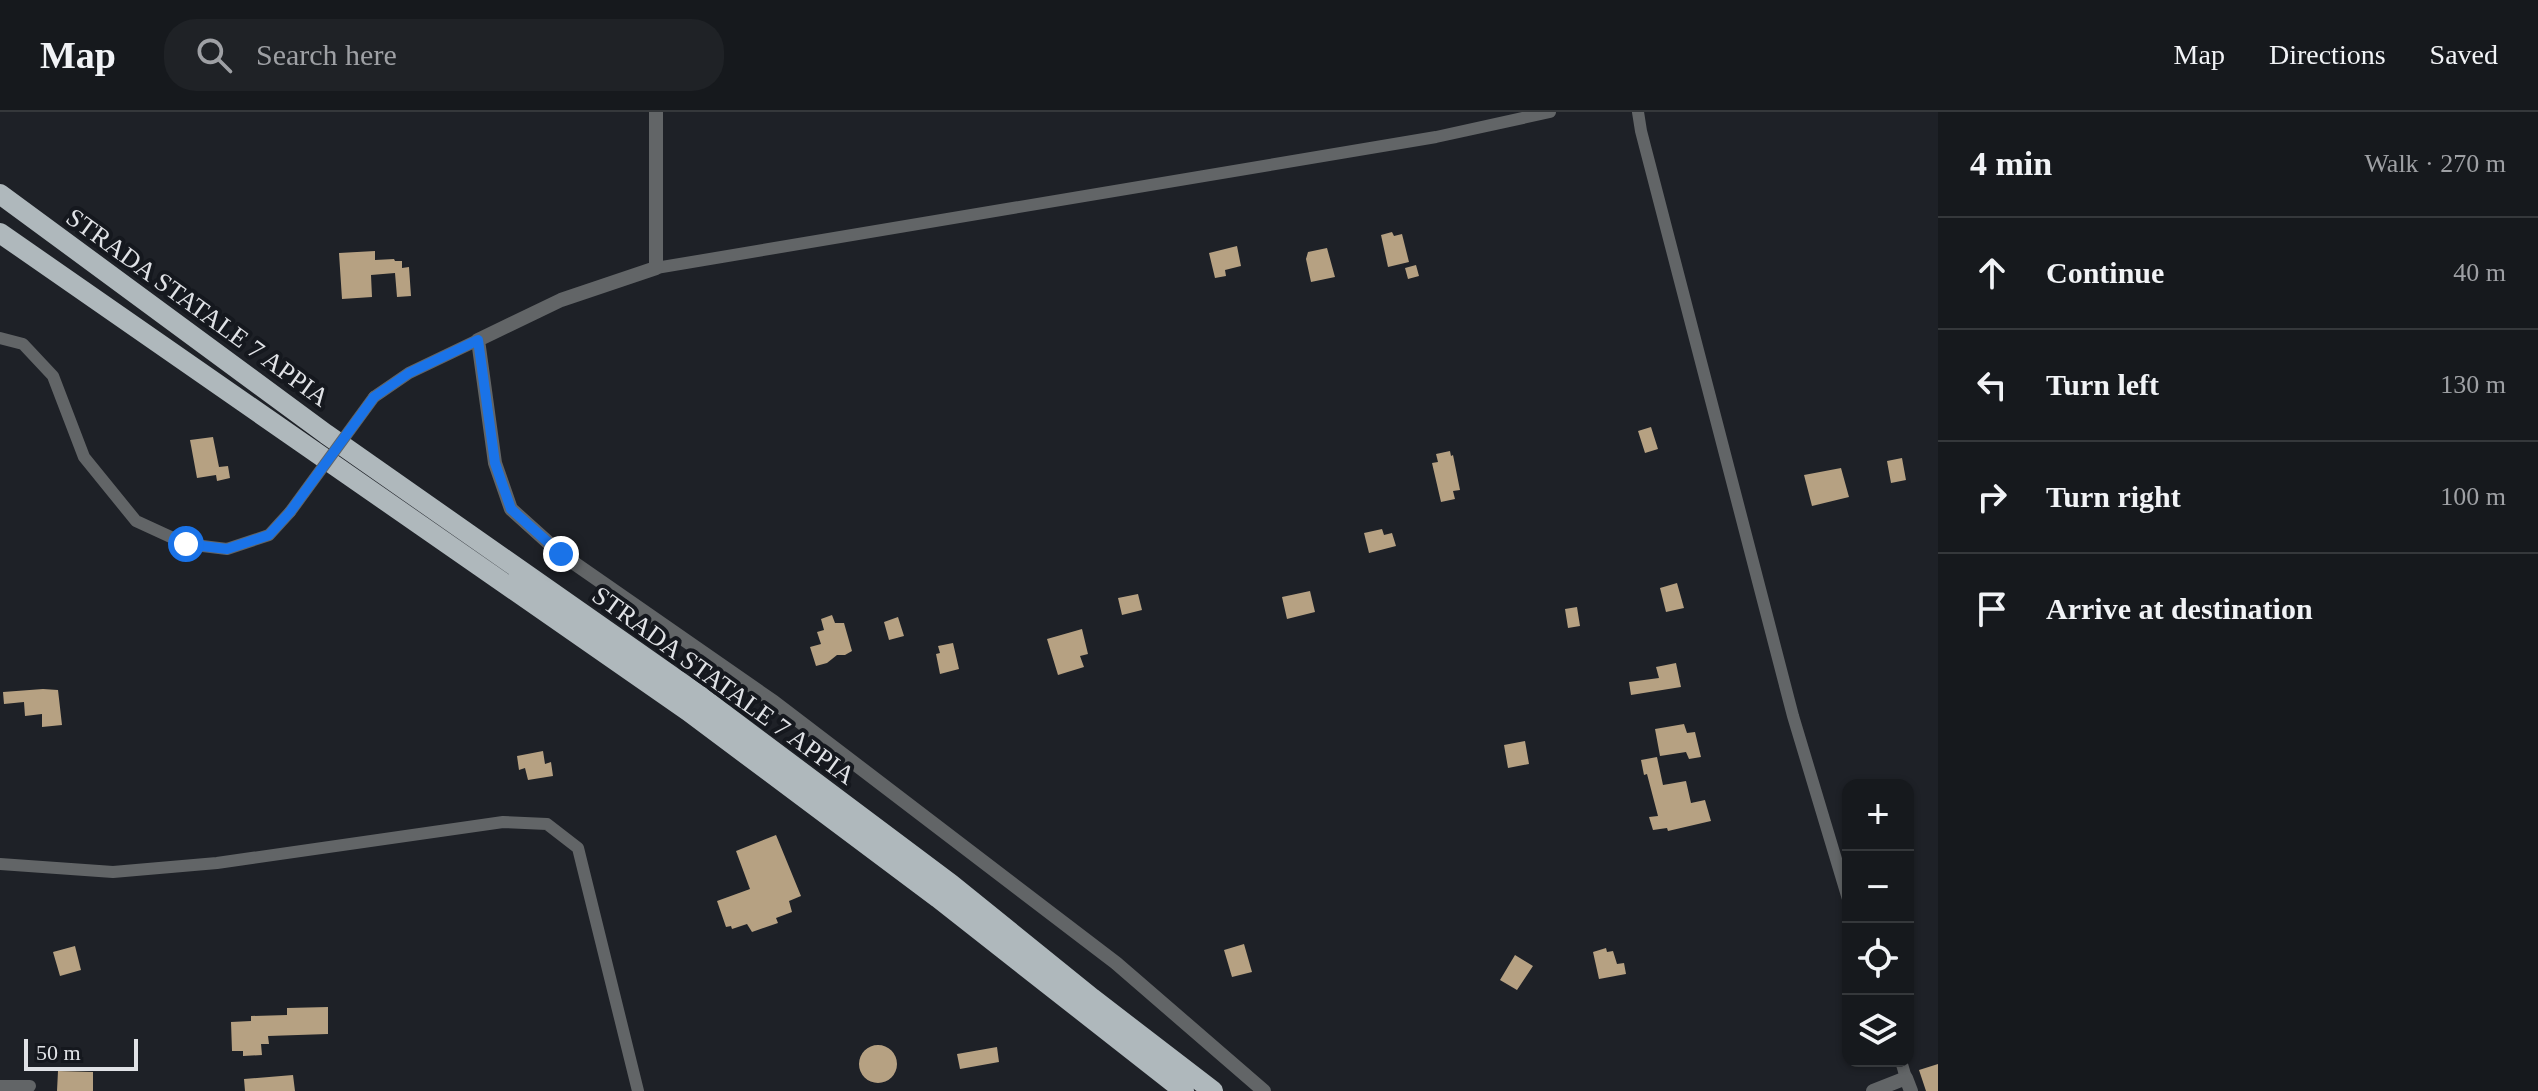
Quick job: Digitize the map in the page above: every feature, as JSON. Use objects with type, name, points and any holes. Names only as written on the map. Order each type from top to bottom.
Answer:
[{"type":"highway","name":"STRADA STATALE 7 APPIA","points":[[0,194],[326,434],[725,715],[951,884],[1213,1091]]},
{"type":"highway","name":"STRADA STATALE 7 APPIA","points":[[0,233],[688,711],[938,898],[1184,1091]]},
{"type":"street","points":[[656,112],[656,268]]},
{"type":"street","points":[[0,338],[23,344],[53,376],[84,457],[136,521],[186,544],[227,549],[269,535],[290,512],[374,397],[409,373],[561,300],[656,268],[1436,137],[1550,112]]},
{"type":"street","points":[[1638,112],[1793,716],[1842,879]]},
{"type":"street","points":[[478,340],[495,463],[511,509],[561,554],[774,702],[1116,963],[1264,1091]]},
{"type":"street","points":[[0,864],[113,872],[217,863],[503,822],[547,824],[578,848],[638,1091]]},
{"type":"street","points":[[1873,1091],[1909,1084]]},
{"type":"street","points":[[0,1086],[30,1086]]},
{"type":"building","points":[[1392,232],[1394,236],[1402,234],[1409,262],[1388,267],[1381,235]]},
{"type":"building","points":[[1237,246],[1241,266],[1225,270],[1226,276],[1215,278],[1209,253]]},
{"type":"building","points":[[1327,248],[1335,277],[1311,282],[1306,259],[1308,252]]},
{"type":"building","points":[[375,251],[375,260],[394,259],[402,261],[402,268],[409,267],[411,296],[397,297],[395,273],[371,275],[372,297],[342,299],[339,253]]},
{"type":"building","points":[[1416,265],[1419,276],[1408,279],[1405,268]]},
{"type":"building","points":[[1651,427],[1658,449],[1645,453],[1638,431]]},
{"type":"building","points":[[213,437],[219,467],[228,466],[230,478],[217,481],[216,475],[197,478],[190,440]]},
{"type":"building","points":[[1450,451],[1460,490],[1453,491],[1455,499],[1441,502],[1432,463],[1438,462],[1436,454]]},
{"type":"building","points":[[1902,458],[1906,480],[1891,483],[1887,461]]},
{"type":"building","points":[[1841,468],[1849,497],[1812,506],[1804,475]]},
{"type":"building","points":[[1382,529],[1384,535],[1392,533],[1396,546],[1369,553],[1364,533]]},
{"type":"building","points":[[1677,583],[1684,608],[1666,612],[1660,588]]},
{"type":"building","points":[[1310,591],[1315,612],[1287,619],[1282,597]]},
{"type":"building","points":[[1138,594],[1142,610],[1122,615],[1118,598]]},
{"type":"building","points":[[1577,607],[1580,626],[1568,628],[1565,609]]},
{"type":"building","points":[[832,615],[835,623],[844,623],[852,651],[816,666],[810,647],[821,644],[817,632],[824,630],[821,619]]},
{"type":"building","points":[[898,617],[904,636],[889,640],[884,622]]},
{"type":"building","points":[[1082,629],[1088,654],[1080,656],[1084,667],[1058,675],[1047,639]]},
{"type":"building","points":[[953,643],[959,669],[940,674],[936,654],[940,653],[938,646]]},
{"type":"building","points":[[1676,663],[1681,687],[1631,695],[1629,682],[1659,678],[1656,667]]},
{"type":"building","points":[[58,690],[62,725],[42,727],[42,714],[25,716],[24,702],[4,704],[3,692]]},
{"type":"building","points":[[1684,724],[1687,733],[1695,732],[1701,757],[1689,759],[1686,752],[1660,756],[1655,729]]},
{"type":"building","points":[[1525,741],[1529,764],[1508,768],[1504,745]]},
{"type":"building","points":[[543,751],[545,764],[551,762],[553,776],[528,780],[525,768],[519,770],[517,756]]},
{"type":"building","points":[[1657,757],[1663,785],[1686,781],[1691,803],[1705,800],[1711,821],[1668,831],[1667,828],[1653,830],[1649,817],[1658,816],[1641,760]]},
{"type":"building","points":[[776,835],[801,896],[789,901],[792,912],[776,918],[778,923],[752,932],[747,924],[732,929],[731,926],[726,927],[717,901],[750,889],[736,851]]},
{"type":"building","points":[[1244,944],[1252,972],[1232,977],[1224,950]]},
{"type":"building","points":[[75,946],[81,970],[60,976],[53,952]]},
{"type":"building","points":[[1606,948],[1607,952],[1613,951],[1617,964],[1624,963],[1626,974],[1599,979],[1593,952]]},
{"type":"building","points":[[1515,955],[1533,966],[1517,990],[1500,980]]},
{"type":"building","points":[[328,1007],[328,1034],[268,1036],[269,1044],[261,1044],[262,1055],[243,1056],[243,1051],[232,1051],[231,1022],[251,1021],[251,1016],[287,1015],[287,1008]]},
{"type":"building","points":[[878,1045],[891,1051],[897,1064],[891,1077],[878,1083],[865,1077],[859,1064],[865,1051]]},
{"type":"building","points":[[997,1047],[999,1062],[960,1069],[957,1054]]},
{"type":"building","points":[[1938,1064],[1938,1091],[1926,1091],[1919,1070]]},
{"type":"building","points":[[58,1071],[93,1072],[93,1091],[57,1091]]},
{"type":"building","points":[[293,1075],[295,1091],[245,1091],[244,1079]]},
{"type":"route","points":[[186,544],[227,549],[269,535],[290,512],[374,397],[409,373],[478,340],[495,463],[511,509],[561,554]]}]
